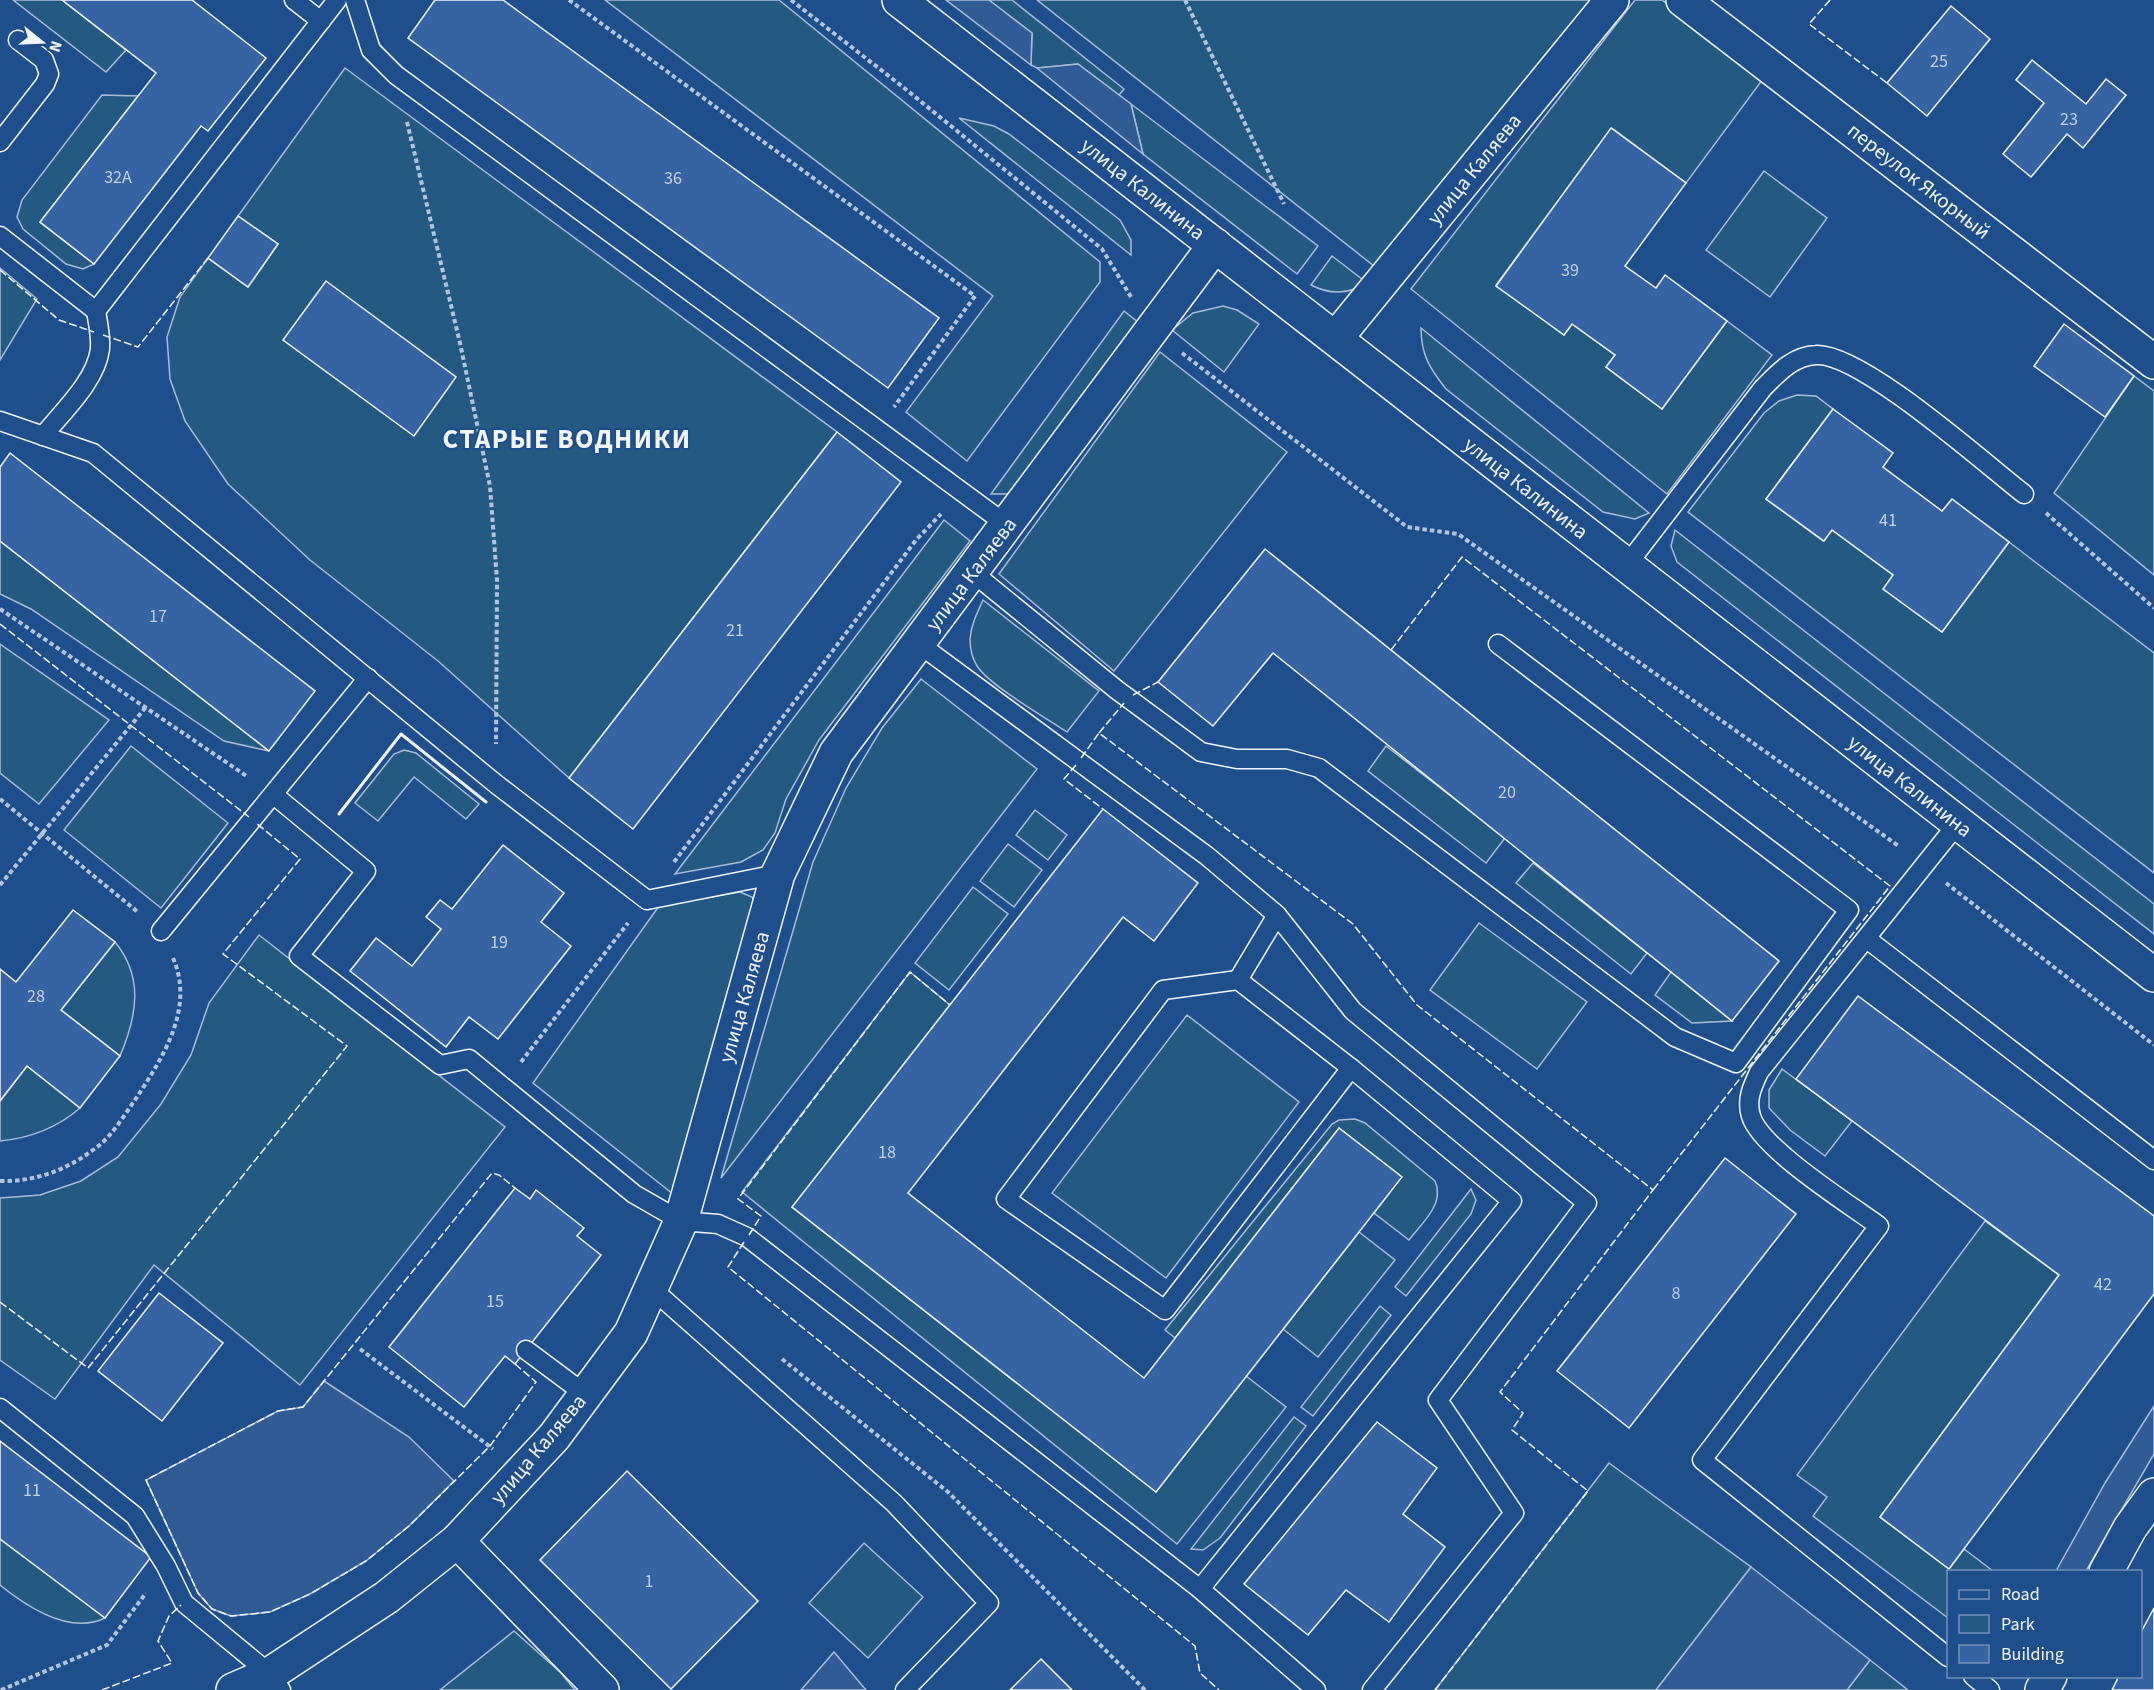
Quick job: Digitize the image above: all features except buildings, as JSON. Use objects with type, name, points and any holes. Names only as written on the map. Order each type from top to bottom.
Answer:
[{"type":"street","name":"улица Калинина","points":[[899,0],[2154,975]]},
{"type":"street","name":"улица Каляева","points":[[1336,338],[1612,0]]},
{"type":"street","name":"переулок Якорный","points":[[1683,0],[2154,362]]},
{"type":"street","name":"улица Каляева","points":[[233,1690],[275,1682],[457,1541],[554,1437],[631,1333],[681,1221],[778,874],[836,753],[1215,245]]},
{"type":"street","points":[[2107,1570],[2130,1527],[2154,1495]]},
{"type":"street","points":[[457,1541],[602,1690]]},
{"type":"lane","points":[[294,0],[321,21]]},
{"type":"lane","points":[[44,436],[86,382],[97,361],[100,348],[96,311],[337,0]]},
{"type":"lane","points":[[355,0],[371,50],[396,75],[1007,525]]},
{"type":"lane","points":[[0,142],[45,84],[49,74],[44,60],[18,40]]},
{"type":"lane","points":[[0,236],[96,311]]},
{"type":"lane","points":[[1626,566],[1763,388],[1782,368],[1799,359],[1816,355],[1838,358],[1886,386],[2024,494]]},
{"type":"lane","points":[[0,421],[93,453],[496,784],[646,900],[778,874]]},
{"type":"lane","points":[[972,572],[1117,690],[1190,745],[1217,758],[1287,759],[1319,768],[1675,1037],[1736,1063],[1849,910],[1498,644]]},
{"type":"lane","points":[[919,644],[1208,856],[1277,915],[1353,1011],[1587,1203],[1438,1400],[1514,1513],[1372,1690]]},
{"type":"lane","points":[[161,931],[368,678]]},
{"type":"lane","points":[[274,795],[366,871],[299,956],[440,1065],[469,1059],[634,1194],[681,1221],[718,1224],[747,1237],[1200,1589],[1316,1690]]},
{"type":"lane","points":[[1947,1656],[1702,1460],[1879,1226],[1766,1142],[1756,1128],[1749,1104],[1759,1072],[1958,823]]},
{"type":"lane","points":[[1238,980],[1277,915]]},
{"type":"lane","points":[[1867,939],[2154,1160]]},
{"type":"lane","points":[[1200,1589],[1512,1201],[1351,1068],[1238,980],[1163,990],[1006,1199],[1165,1310],[1351,1068]]},
{"type":"lane","points":[[651,1288],[894,1503],[989,1603],[905,1690]]},
{"type":"lane","points":[[526,1350],[585,1394]]},
{"type":"lane","points":[[0,1408],[135,1516],[166,1566],[184,1603],[275,1682]]},
{"type":"lane","points":[[1974,1678],[1990,1690]]},
{"type":"path","points":[[569,0],[975,296],[878,429]]},
{"type":"path","points":[[791,0],[903,87],[1102,249],[1152,329],[1407,526],[1458,534],[1923,865],[2154,1045]]},
{"type":"path","points":[[1185,0],[1284,204]]},
{"type":"path","points":[[396,75],[460,343],[490,486],[497,580],[496,784]]},
{"type":"path","points":[[503,1085],[646,900],[916,540],[962,491]]},
{"type":"path","points":[[2024,494],[2154,608]]},
{"type":"path","points":[[0,609],[274,795]]},
{"type":"path","points":[[0,885],[146,707]]},
{"type":"path","points":[[0,799],[161,931],[176,964],[181,990],[177,1017],[168,1044],[124,1117],[99,1146],[70,1165],[42,1177],[16,1182],[0,1181]]},
{"type":"path","points":[[360,1349],[496,1451]]},
{"type":"path","points":[[780,1358],[948,1492],[1145,1690]]},
{"type":"path","points":[[1,1690],[107,1646],[166,1566]]},
{"type":"green space","points":[[13,0],[62,0],[126,50],[106,72]]},
{"type":"green space","points":[[605,0],[779,0],[1100,262],[1100,282],[967,461],[906,412],[993,296]]},
{"type":"green space","points":[[988,0],[1012,0],[1124,89],[1119,95],[1078,64],[1037,68],[1031,65],[1032,33]]},
{"type":"green space","points":[[1037,0],[1594,0],[1379,270]]},
{"type":"green space","points":[[1635,0],[1662,0],[1763,79],[1686,183],[1612,128],[1496,285],[1564,335],[1572,324],[1615,355],[1606,367],[1662,409],[1727,321],[1772,355],[1667,494],[1411,289]]},
{"type":"green space","points":[[345,68],[837,432],[569,778],[438,661],[310,560],[228,484],[185,421],[170,379],[167,337],[180,297],[208,258],[248,287],[278,244],[238,216]]},
{"type":"green space","points":[[102,95],[138,96],[40,222],[94,264],[83,269],[66,264],[23,229],[17,217],[22,200]]},
{"type":"green space","points":[[1131,104],[1318,246],[1297,274],[1143,154]]},
{"type":"green space","points":[[959,118],[994,126],[1009,134],[1120,220],[1131,240],[1131,255]]},
{"type":"green space","points":[[1764,171],[1827,218],[1770,297],[1706,250]]},
{"type":"green space","points":[[1332,256],[1367,283],[1339,292],[1311,285]]},
{"type":"green space","points":[[0,268],[37,299],[0,360]]},
{"type":"green space","points":[[1223,306],[1237,310],[1259,324],[1224,372],[1172,330],[1193,313]]},
{"type":"green space","points":[[1124,311],[1139,323],[1013,491],[1007,494],[991,494]]},
{"type":"green space","points":[[1421,328],[1649,513],[1635,519],[1603,512],[1446,389],[1435,375],[1425,354]]},
{"type":"green space","points":[[1160,352],[1287,452],[1114,671],[999,574]]},
{"type":"green space","points":[[2134,376],[2154,391],[2154,575],[2054,493]]},
{"type":"green space","points":[[1797,395],[1816,396],[1833,409],[1766,499],[1823,541],[1832,530],[1893,575],[1884,589],[1942,632],[2009,542],[2154,653],[2154,873],[1688,512],[1764,413],[1779,401]]},
{"type":"green space","points":[[944,520],[970,541],[819,740],[786,799],[775,833],[763,850],[741,862],[675,874]]},
{"type":"green space","points":[[1675,530],[2154,904],[2154,934],[1677,562],[1671,546]]},
{"type":"green space","points":[[0,541],[269,751],[224,741],[31,609],[0,594]]},
{"type":"green space","points":[[983,600],[1099,691],[1067,732],[1005,692],[977,666],[970,639],[973,624]]},
{"type":"green space","points":[[0,644],[109,720],[39,804],[0,773]]},
{"type":"green space","points":[[921,679],[1037,769],[721,1178],[813,862],[846,788],[882,728]]},
{"type":"green space","points":[[131,746],[228,823],[161,908],[64,830]]},
{"type":"green space","points":[[1386,746],[1505,838],[1486,863],[1368,771]]},
{"type":"green space","points":[[404,750],[416,753],[479,804],[466,819],[414,777],[378,821],[355,803],[394,754]]},
{"type":"green space","points":[[1035,810],[1067,835],[1048,860],[1016,835]]},
{"type":"green space","points":[[1008,844],[1042,870],[1014,907],[980,881]]},
{"type":"green space","points":[[1533,863],[1647,953],[1631,974],[1516,883]]},
{"type":"green space","points":[[973,887],[1008,914],[949,990],[915,963]]},
{"type":"green space","points":[[740,892],[752,897],[756,903],[678,1198],[533,1083],[659,906]]},
{"type":"green space","points":[[1479,923],[1587,1002],[1537,1069],[1430,990]]},
{"type":"green space","points":[[259,935],[505,1127],[300,1385],[154,1265],[55,1399],[0,1360],[0,1198],[40,1195],[81,1181],[118,1157],[161,1104],[191,1055],[209,1003]]},
{"type":"green space","points":[[115,942],[130,969],[135,997],[134,1012],[120,1056],[61,1010]]},
{"type":"green space","points":[[910,972],[950,1005],[792,1207],[1156,1492],[1246,1376],[1286,1407],[1177,1544],[742,1192]]},
{"type":"green space","points":[[1671,972],[1732,1021],[1692,1023],[1655,995]]},
{"type":"green space","points":[[1187,1015],[1299,1102],[1166,1278],[1052,1193]]},
{"type":"green space","points":[[27,1066],[80,1108],[43,1131],[0,1141],[0,1101]]},
{"type":"green space","points":[[1782,1069],[1852,1121],[1825,1156],[1790,1130],[1769,1108],[1769,1090]]},
{"type":"green space","points":[[1355,1119],[1365,1123],[1435,1181],[1437,1198],[1435,1205],[1409,1240],[1374,1213],[1401,1177],[1339,1128],[1175,1338],[1165,1330],[1332,1124],[1339,1120]]},
{"type":"green space","points":[[1471,1189],[1476,1200],[1471,1214],[1406,1296],[1395,1287]]},
{"type":"green space","points":[[1985,1221],[2059,1275],[1880,1517],[1949,1569],[1964,1549],[1992,1570],[1947,1570],[1947,1617],[1813,1516],[1827,1497],[1797,1475]]},
{"type":"green space","points":[[1359,1232],[1395,1260],[1318,1357],[1283,1329]]},
{"type":"green space","points":[[1380,1306],[1391,1315],[1313,1416],[1301,1407]]},
{"type":"green space","points":[[1294,1417],[1306,1426],[1220,1538],[1203,1550],[1191,1549]]},
{"type":"green space","points":[[1609,1463],[1751,1567],[1656,1690],[1435,1690]]},
{"type":"green space","points":[[0,1538],[105,1618],[92,1622],[63,1621],[35,1609],[0,1585]]},
{"type":"green space","points":[[864,1543],[923,1597],[868,1658],[809,1603]]},
{"type":"green space","points":[[514,1631],[560,1672],[575,1690],[440,1690]]},
{"type":"green space","points":[[1870,1660],[1908,1690],[1847,1690]]},
{"type":"shaded area","points":[[946,0],[989,0],[1032,33],[1031,65]]},
{"type":"shaded area","points":[[1078,64],[1131,104],[1143,154],[1037,68]]},
{"type":"shaded area","points":[[324,1381],[409,1437],[454,1481],[409,1526],[366,1561],[310,1594],[270,1612],[231,1616],[212,1609],[198,1593],[146,1480],[278,1411],[303,1407]]},
{"type":"shaded area","points":[[2154,1406],[2154,1454],[2087,1570],[2057,1570],[2105,1483]]},
{"type":"shaded area","points":[[1751,1567],[1870,1660],[1847,1690],[1656,1690]]},
{"type":"shaded area","points":[[834,1652],[866,1690],[801,1690]]},
{"type":"fence","points":[[1830,0],[1809,24],[1887,83]]},
{"type":"fence","points":[[103,335],[138,347],[208,258]]},
{"type":"fence","points":[[0,270],[59,320],[94,332]]},
{"type":"fence","points":[[1391,650],[1462,557],[1890,886],[1653,1190]]},
{"type":"fence","points":[[0,624],[249,817]]},
{"type":"fence","points":[[1133,695],[1158,682]]},
{"type":"fence","points":[[1099,733],[1124,703]]},
{"type":"fence","points":[[1081,758],[1099,733],[1353,924],[1417,1005],[1653,1190],[1500,1392],[1523,1413],[1512,1430],[1588,1491],[1435,1690]]},
{"type":"fence","points":[[1076,765],[1064,779],[1103,809]]},
{"type":"fence","points":[[0,1302],[88,1368],[347,1046],[223,954],[300,859],[256,823]]},
{"type":"fence","points":[[749,1235],[761,1216],[738,1199],[910,972],[950,1005]]},
{"type":"fence","points":[[515,1188],[499,1175],[492,1173],[303,1407],[278,1411],[146,1480],[198,1593],[212,1609],[231,1616],[270,1612],[310,1594],[366,1561],[409,1526],[490,1446],[536,1382],[515,1364]]},
{"type":"fence","points":[[744,1242],[728,1267],[1195,1646],[1200,1673],[1219,1690]]},
{"type":"fence","points":[[102,1690],[172,1663],[158,1641],[169,1616],[181,1605]]},
{"type":"wall","points":[[339,814],[401,734],[486,802]]},
{"type":"district","name":"СТАРЫЕ ВОДНИКИ","points":[[567,439]]}]
